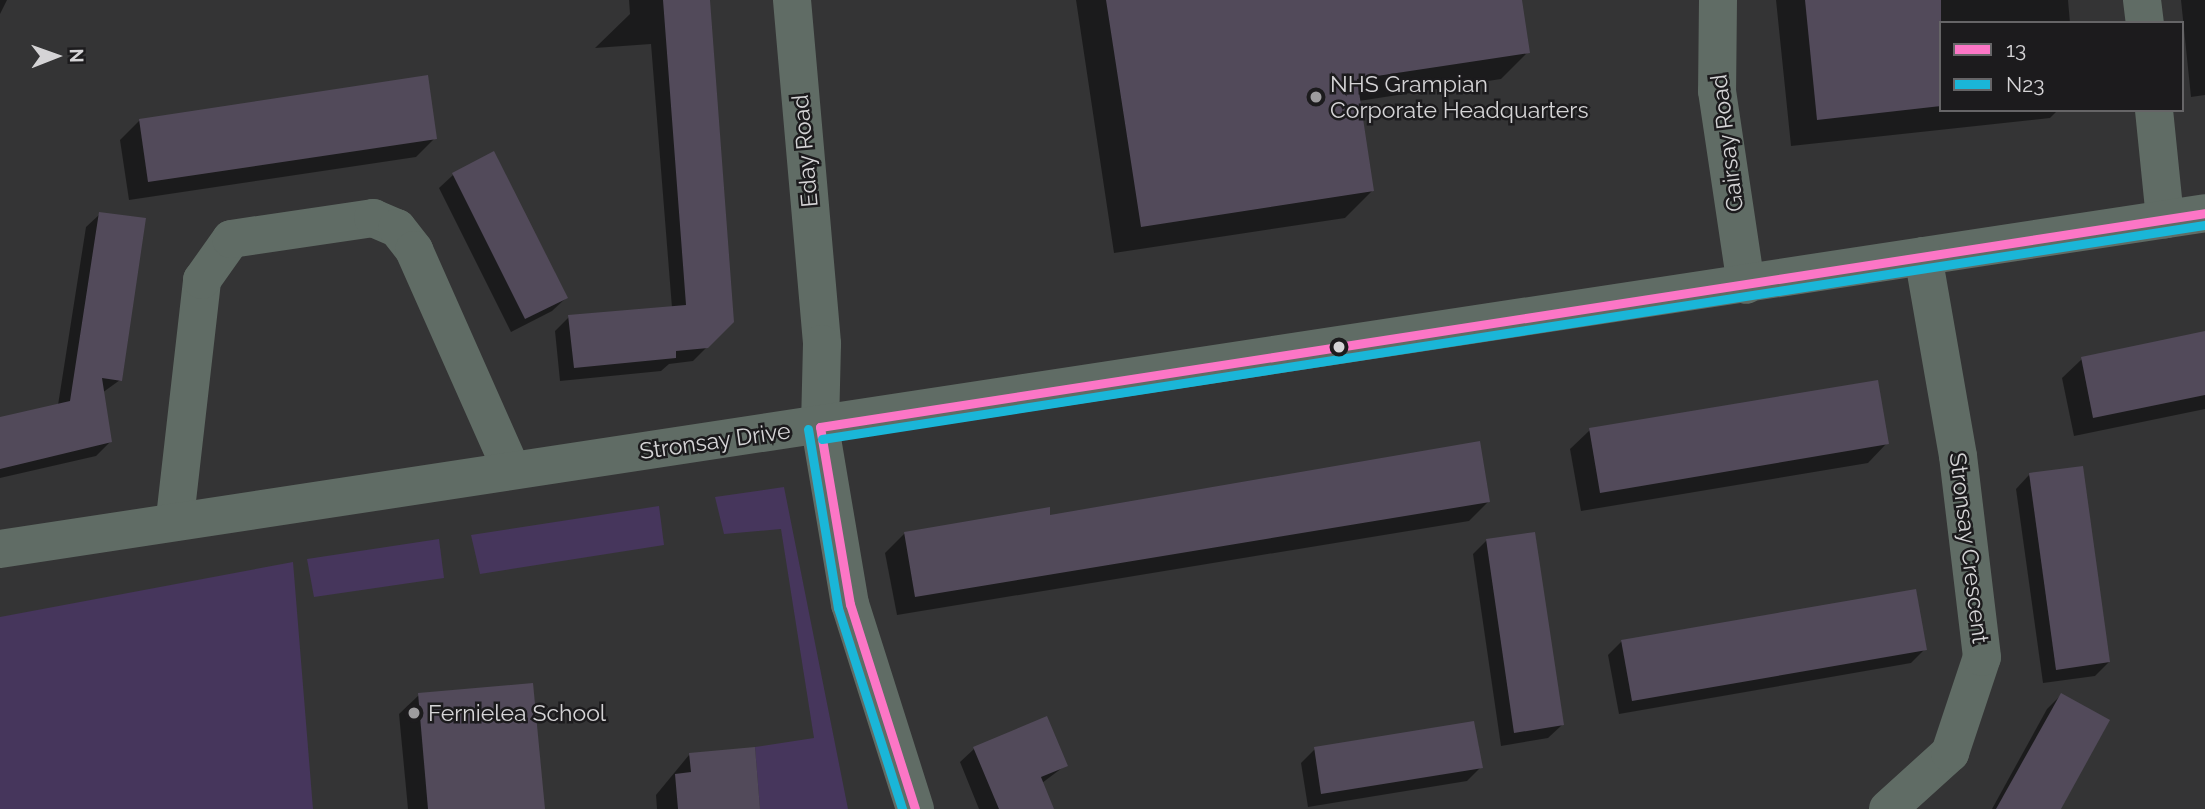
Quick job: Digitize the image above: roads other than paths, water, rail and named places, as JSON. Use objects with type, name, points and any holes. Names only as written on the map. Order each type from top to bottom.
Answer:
[{"type":"street","name":"Eday Road","points":[[792,0],[822,345],[820,427],[850,604],[915,809]]},
{"type":"street","name":"Gairsay Road","points":[[1718,0],[1717,91],[1746,285]]},
{"type":"street","points":[[2142,0],[2145,21]]},
{"type":"street","points":[[2154,112],[2165,219]]},
{"type":"street","name":"Stronsay Drive","points":[[0,549],[175,518],[820,427],[1325,344],[1746,285],[2205,213]]},
{"type":"street","points":[[175,518],[202,280],[231,239],[373,218],[397,228],[414,250],[511,469]]},
{"type":"street","name":"Stronsay Crescent","points":[[1888,809],[1950,753],[1982,657],[1958,456],[1923,256]]},
{"type":"place","name":"NHS Grampian Corporate Headquarters","points":[[1316,97]]},
{"type":"place","name":"Fernielea School","points":[[414,713]]}]
